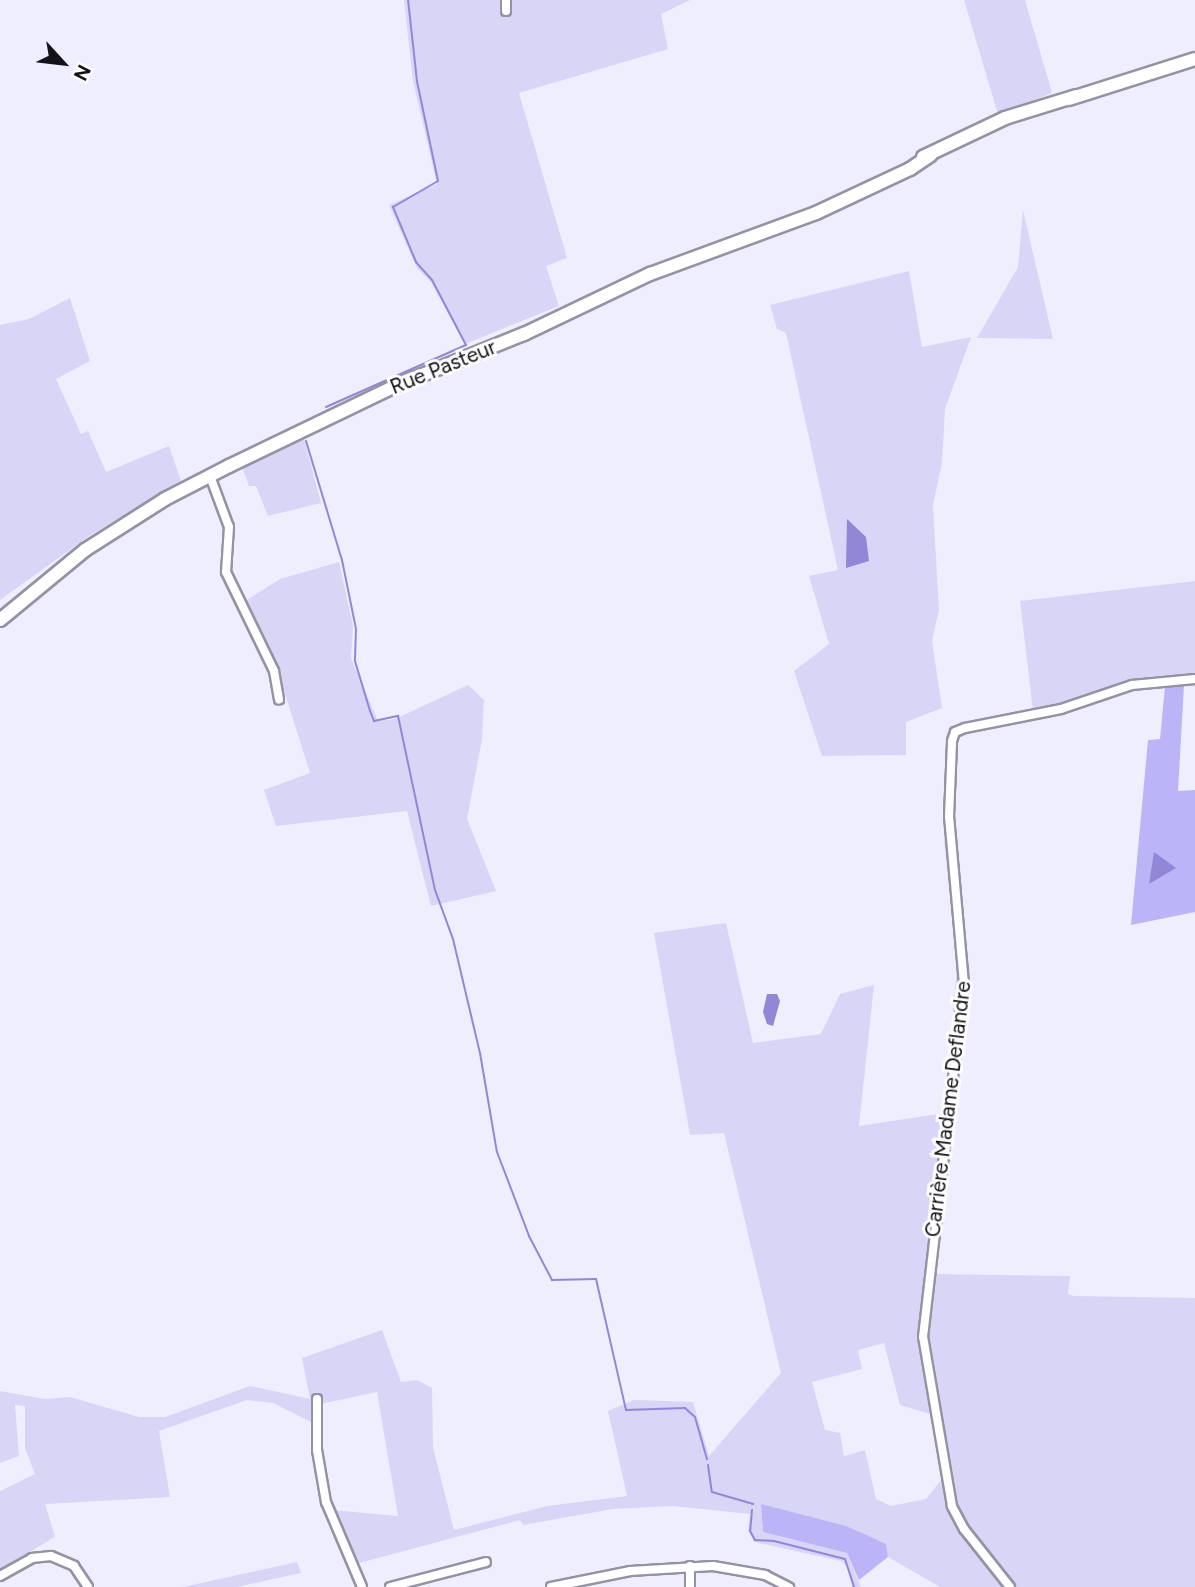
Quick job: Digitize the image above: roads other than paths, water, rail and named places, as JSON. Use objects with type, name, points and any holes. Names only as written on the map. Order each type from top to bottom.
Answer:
[{"type":"main road","name":"Rue Pasteur","points":[[0,613],[132,519],[210,476],[374,396],[524,334],[650,274],[786,225],[868,188],[1016,114],[1195,59]]},
{"type":"main road","name":"Rue Pasteur","points":[[0,620],[38,585]]},
{"type":"street","points":[[506,0],[506,11]]},
{"type":"street","points":[[210,476],[229,527],[226,572],[274,671],[279,700]]},
{"type":"street","name":"Carrière Madame Deflandre","points":[[1010,1587],[964,1529],[952,1507],[923,1336],[964,984],[949,817],[952,741],[961,729],[1061,709],[1132,685],[1195,678]]},
{"type":"street","points":[[317,1399],[317,1450],[325,1496],[362,1587]]},
{"type":"street","points":[[0,1576],[32,1558],[51,1556],[74,1566],[88,1587]]},
{"type":"street","points":[[390,1587],[486,1562]]},
{"type":"street","points":[[690,1566],[690,1587]]},
{"type":"street","points":[[551,1587],[630,1571],[690,1566],[741,1569],[789,1587]]},
{"type":"waterway","points":[[326,407],[466,345],[432,280],[416,262],[393,207],[438,181],[417,81],[408,0]]},
{"type":"waterway","points":[[306,441],[342,560],[356,629],[355,661],[370,711],[374,721],[398,716],[435,890],[453,939],[480,1053],[497,1152],[529,1236],[552,1280],[596,1279],[626,1410],[685,1408],[695,1417],[707,1459]]},
{"type":"waterway","points":[[708,1465],[712,1492],[753,1504]]},
{"type":"waterway","points":[[752,1510],[750,1531],[755,1540],[774,1541],[845,1559],[854,1587]]}]
